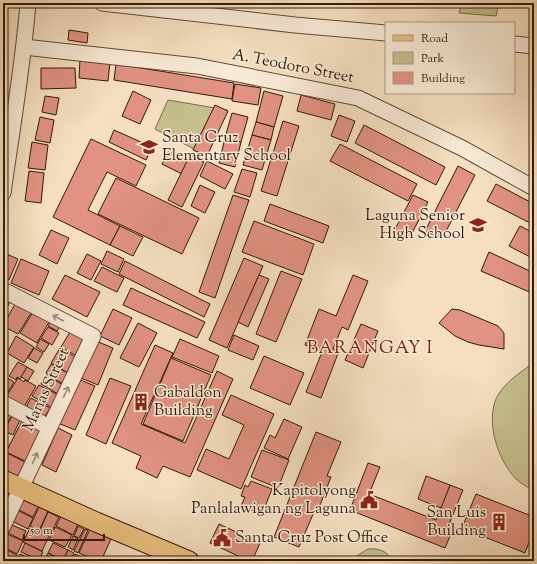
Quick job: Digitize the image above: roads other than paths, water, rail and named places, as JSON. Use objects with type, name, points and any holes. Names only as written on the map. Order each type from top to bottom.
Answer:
[{"type":"main road","points":[[3,480],[96,522],[189,561]]},
{"type":"street","points":[[3,193],[24,47],[28,3]]},
{"type":"street","points":[[102,3],[295,25],[385,33]]},
{"type":"street","points":[[515,44],[534,46]]},
{"type":"street","name":"A. Teodoro Street","points":[[24,47],[197,66],[358,98],[462,148],[534,188]]},
{"type":"street","name":"Manas Street","points":[[3,290],[93,336],[3,526]]},
{"type":"street","points":[[3,403],[49,427]]},
{"type":"place","name":"Santa Cruz Elementary School","points":[[149,147]]},
{"type":"place","name":"Laguna Senior High School","points":[[478,225]]},
{"type":"place","name":"Gabaldon Building","points":[[141,402]]},
{"type":"place","name":"Kapitolyong Panlalawigan ng Laguna","points":[[369,500]]},
{"type":"place","name":"San Luis Building","points":[[499,522]]},
{"type":"place","name":"Santa Cruz Post Office","points":[[222,538]]},
{"type":"district","name":"BARANGAY I","points":[[370,349]]}]
